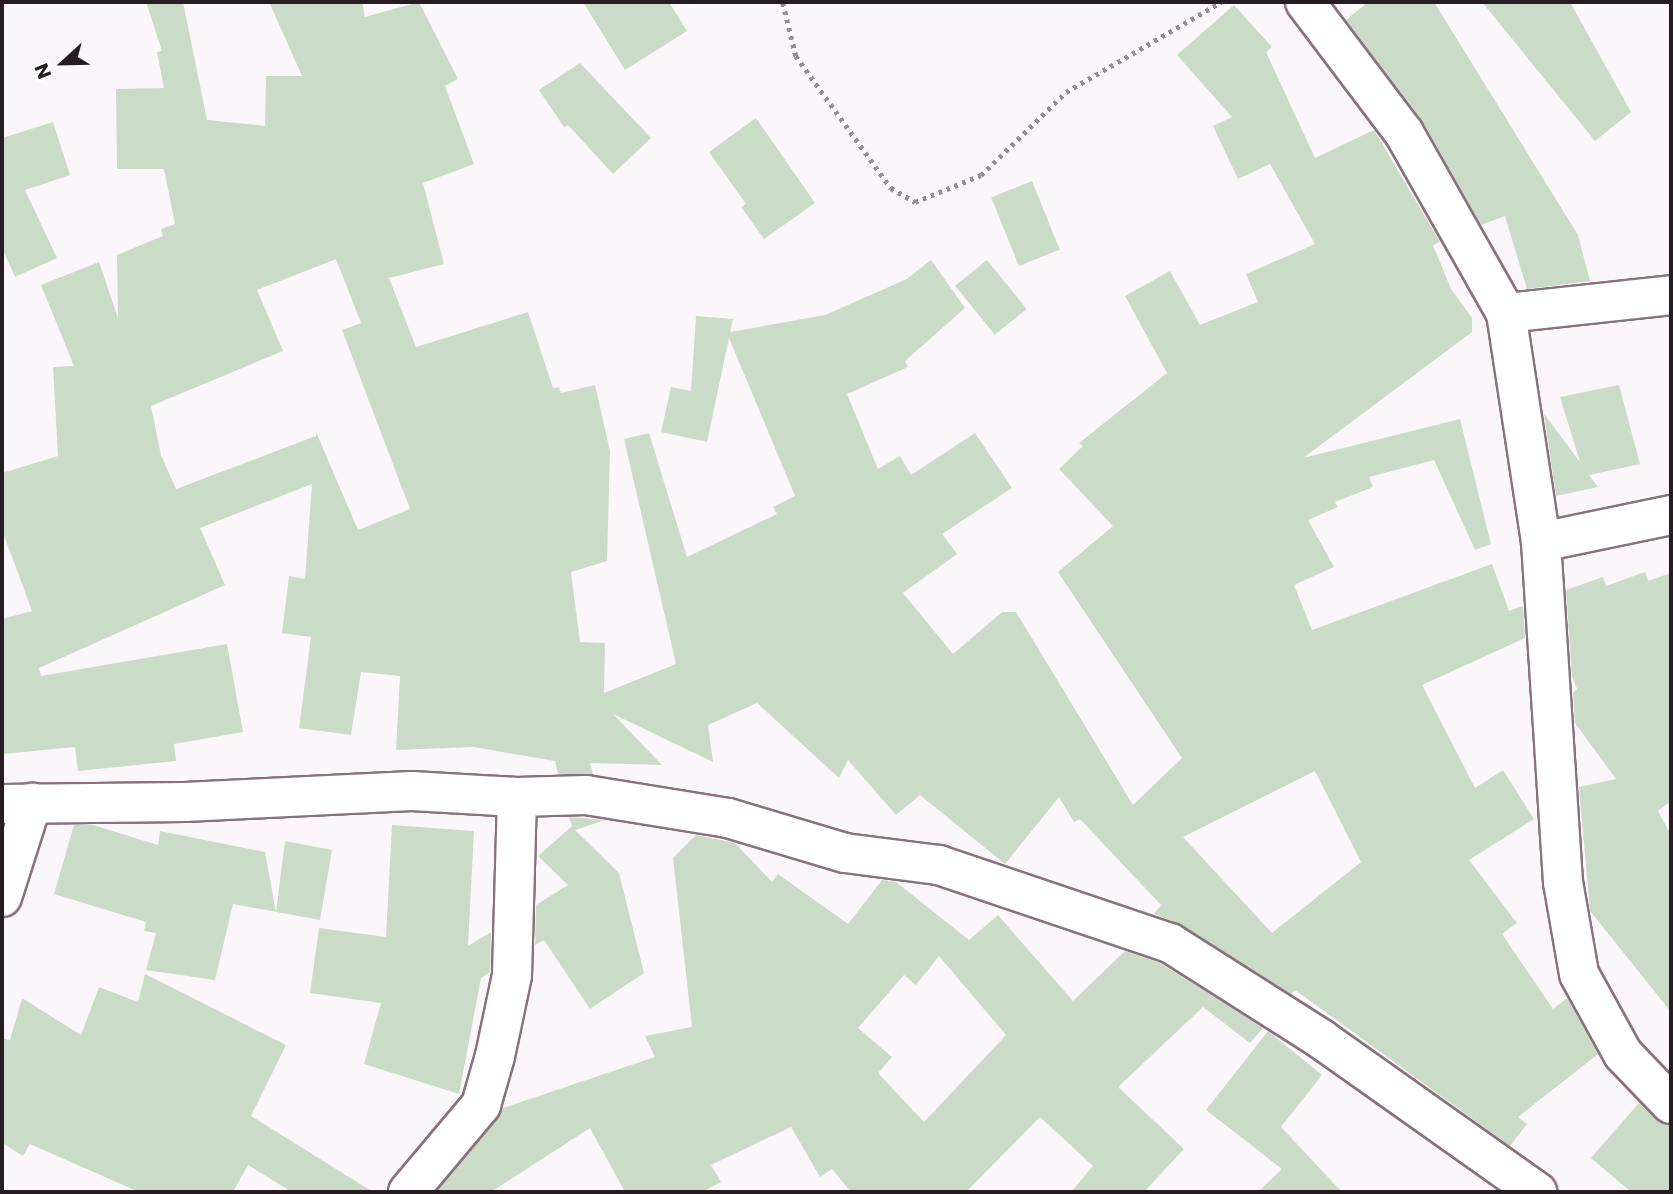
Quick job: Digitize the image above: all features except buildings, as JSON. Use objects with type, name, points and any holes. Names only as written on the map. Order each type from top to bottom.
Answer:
[{"type":"street","points":[[1305,2],[1404,134],[1506,313],[1541,542],[1563,882],[1579,974],[1623,1054],[1671,1104]]},
{"type":"street","points":[[1506,313],[1671,295]]},
{"type":"street","points":[[1541,542],[1671,515]]},
{"type":"street","points":[[2,897],[17,804],[185,802],[412,791],[517,797],[586,795],[728,818],[845,853],[939,866],[1170,943],[1321,1039],[1537,1192]]},
{"type":"street","points":[[408,1192],[481,1105],[495,1056],[512,975],[517,797]]},
{"type":"path","points":[[783,3],[796,56],[891,188],[915,202],[981,175],[1066,92],[1221,2]]}]
